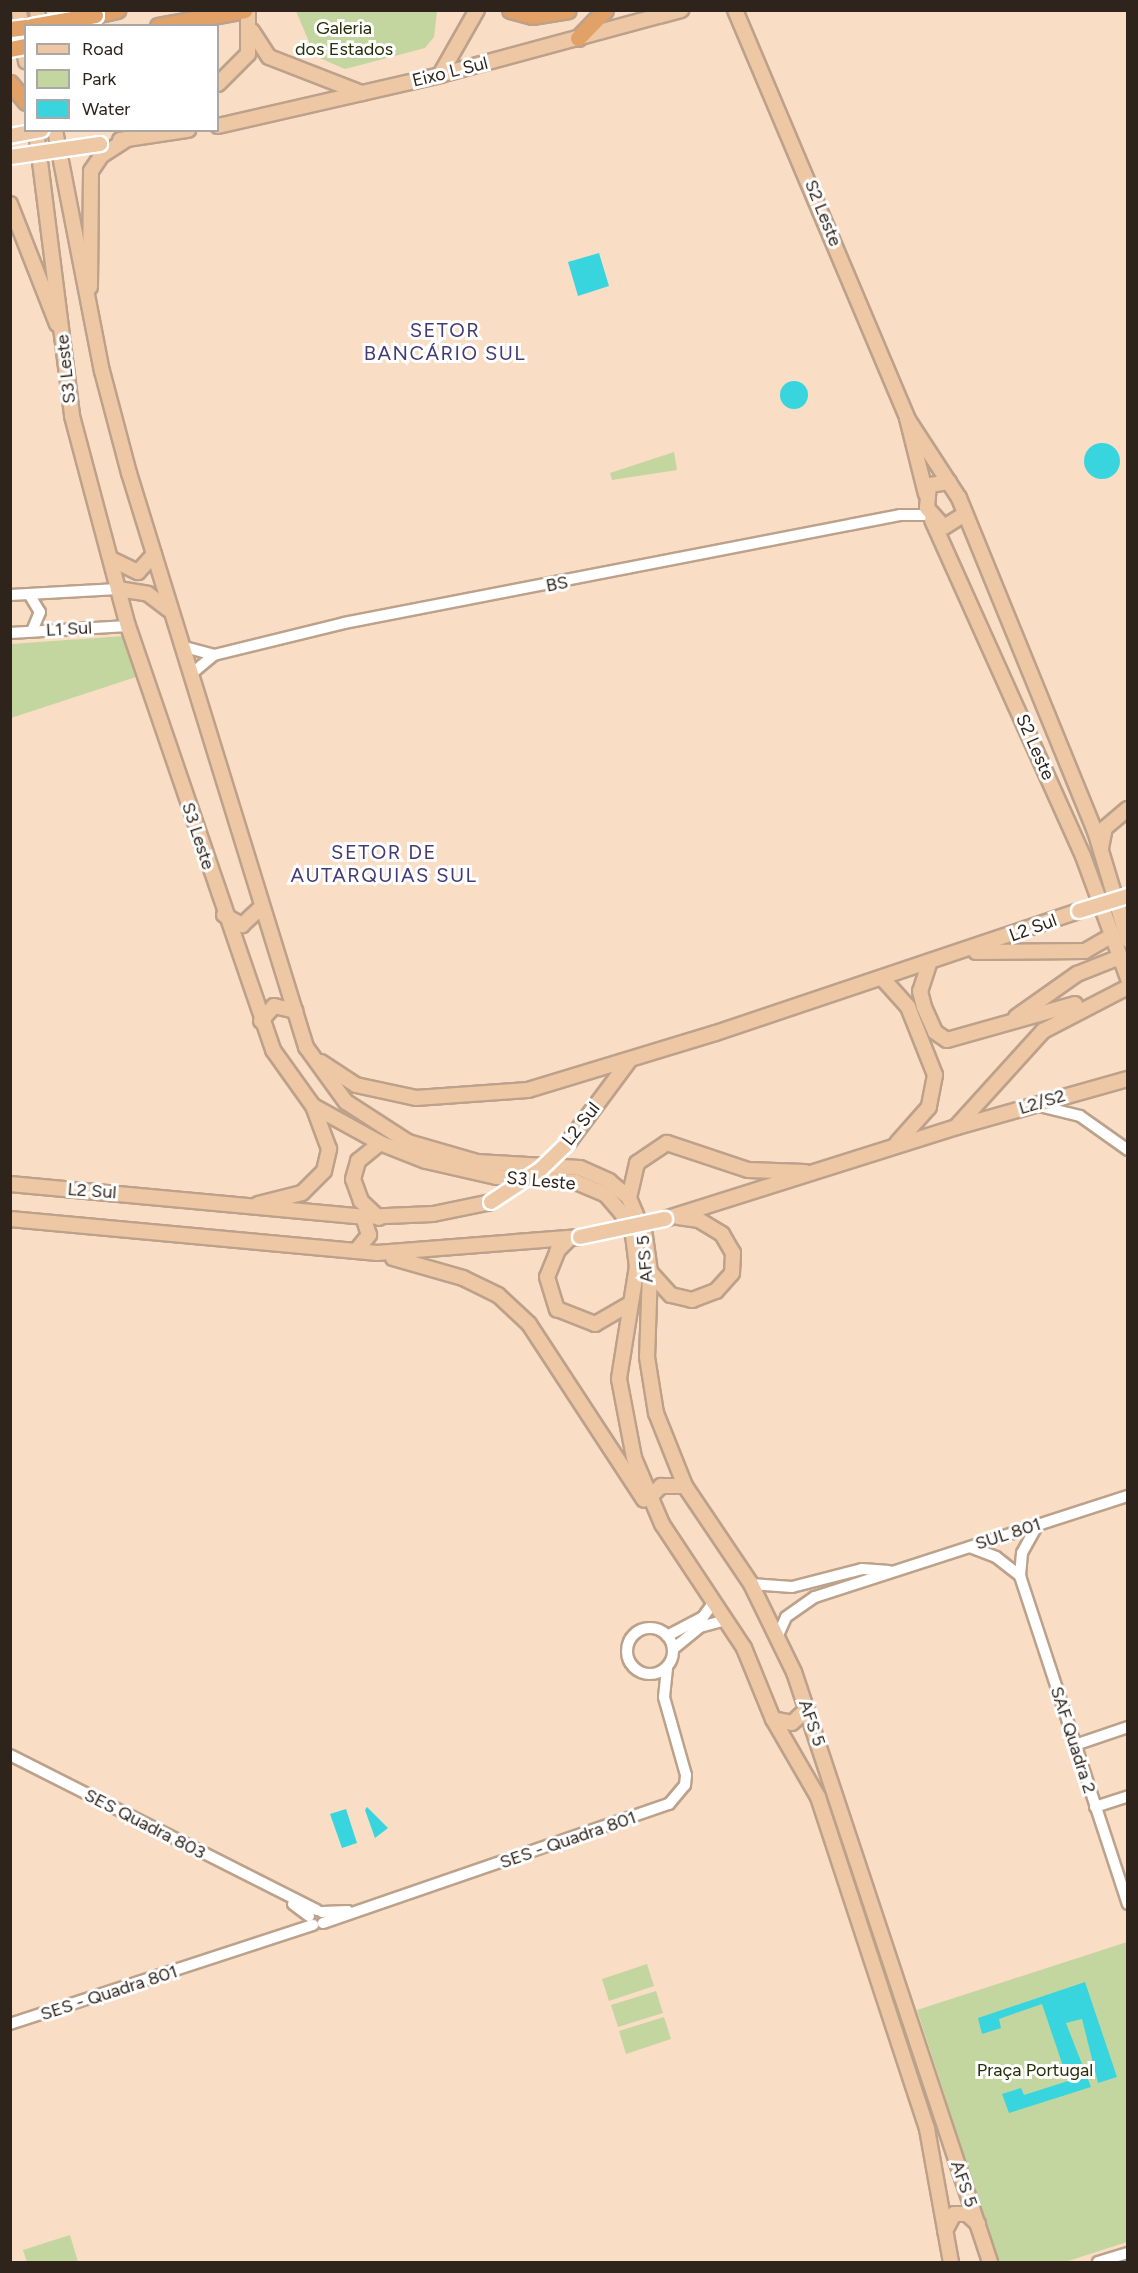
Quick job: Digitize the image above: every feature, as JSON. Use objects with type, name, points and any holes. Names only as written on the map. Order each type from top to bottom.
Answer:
[{"type":"highway","points":[[59,24],[117,10]]},
{"type":"highway","points":[[181,23],[247,10]]},
{"type":"highway","points":[[510,10],[532,16],[568,10]]},
{"type":"highway","points":[[578,38],[605,10]]},
{"type":"highway","points":[[10,49],[23,33]]},
{"type":"highway","points":[[10,83],[24,100]]},
{"type":"main road","points":[[19,10],[23,33]]},
{"type":"main road","points":[[247,10],[252,31],[269,57],[362,93]]},
{"type":"main road","points":[[440,75],[477,10]]},
{"type":"main road","name":"Eixo L Sul","points":[[219,126],[440,75],[681,10]]},
{"type":"main road","name":"S2 Leste","points":[[735,10],[907,418],[928,508],[1033,742],[1128,940]]},
{"type":"main road","points":[[219,83],[242,64],[252,31]]},
{"type":"main road","points":[[10,136],[30,132]]},
{"type":"main road","name":"S3 Leste","points":[[36,132],[72,416],[129,626],[224,915],[261,1021],[286,1076],[313,1106],[380,1143],[471,1172],[576,1182],[606,1195],[633,1235],[637,1266],[629,1304]]},
{"type":"main road","name":"S3 Leste","points":[[55,132],[90,312],[169,610],[302,1036],[312,1058],[346,1102],[408,1142],[477,1162],[580,1168],[609,1181],[629,1198]]},
{"type":"main road","points":[[10,157],[174,132]]},
{"type":"main road","points":[[90,312],[91,171],[100,156],[127,139]]},
{"type":"main road","points":[[10,204],[63,337]]},
{"type":"main road","name":"S2 Leste","points":[[907,418],[949,482],[1101,850],[1121,928],[1120,957],[1128,978]]},
{"type":"main road","points":[[949,482],[936,481],[928,508],[949,528],[963,515]]},
{"type":"main road","points":[[111,559],[138,572],[154,554]]},
{"type":"main road","points":[[118,589],[148,594],[169,610]]},
{"type":"main road","points":[[1033,742],[1044,734],[1056,739]]},
{"type":"main road","points":[[1101,850],[1105,828],[1128,809]]},
{"type":"main road","name":"L2 Sul","points":[[10,1184],[379,1218],[491,1202],[568,1143],[629,1061],[966,952],[1079,911],[1128,896]]},
{"type":"main road","points":[[224,915],[242,925],[261,907]]},
{"type":"main road","points":[[966,952],[1085,951],[1121,928]]},
{"type":"main road","points":[[1009,1022],[1077,974],[1120,957]]},
{"type":"main road","points":[[929,964],[920,991],[941,1037],[959,1038],[1128,987]]},
{"type":"main road","points":[[883,979],[908,1006],[934,1075],[930,1107],[893,1146]]},
{"type":"main road","points":[[956,1127],[1043,1031],[1100,997]]},
{"type":"main road","points":[[261,1021],[274,1006],[295,1011]]},
{"type":"main road","points":[[302,1036],[341,1079],[416,1098],[495,1095],[629,1061]]},
{"type":"main road","name":"L2/S2","points":[[956,1127],[1128,1079]]},
{"type":"main road","points":[[246,1206],[302,1192],[324,1171],[329,1149],[313,1106]]},
{"type":"main road","name":"L2 Sul","points":[[10,1219],[377,1253],[575,1238],[668,1218],[956,1127]]},
{"type":"main road","points":[[379,1218],[361,1201],[352,1179],[358,1161],[380,1143]]},
{"type":"main road","points":[[629,1198],[637,1163],[668,1143],[748,1170],[821,1171]]},
{"type":"main road","name":"AFS 5","points":[[629,1198],[645,1236],[650,1272],[649,1384],[685,1486],[751,1584],[778,1633],[807,1709],[990,2262]]},
{"type":"main road","points":[[356,1251],[369,1235],[363,1217]]},
{"type":"main road","points":[[650,1272],[671,1295],[692,1300],[717,1291],[732,1273],[733,1253],[716,1228],[668,1218]]},
{"type":"main road","points":[[575,1238],[554,1255],[547,1277],[557,1309],[595,1324],[629,1304]]},
{"type":"main road","points":[[377,1253],[463,1278],[506,1302],[557,1360],[662,1524]]},
{"type":"main road","name":"AFS 5","points":[[629,1304],[619,1379],[622,1411],[650,1497],[662,1524],[744,1648],[773,1719],[809,1778],[828,1824],[927,2129],[951,2262]]},
{"type":"main road","points":[[650,1497],[661,1486],[685,1486]]},
{"type":"main road","points":[[773,1719],[792,1723],[807,1709]]},
{"type":"main road","points":[[945,2236],[945,2223],[954,2214],[967,2214],[978,2224]]},
{"type":"street","name":"BS","points":[[190,675],[214,655],[345,623],[928,508]]},
{"type":"street","name":"L1 Sul","points":[[10,595],[118,589]]},
{"type":"street","points":[[29,594],[40,612],[32,632]]},
{"type":"street","name":"L1 Sul","points":[[10,633],[129,626]]},
{"type":"street","name":"BS","points":[[181,646],[214,655]]},
{"type":"street","points":[[1032,1105],[1080,1116],[1128,1150]]},
{"type":"street","name":"SUL 801","points":[[778,1633],[799,1605],[889,1571],[1128,1496]]},
{"type":"street","name":"SAF Quadra 2","points":[[1038,1524],[1022,1553],[1020,1576],[1128,1904]]},
{"type":"street","points":[[970,1547],[996,1557],[1020,1576]]},
{"type":"street","name":"SUL 801","points":[[751,1584],[792,1587],[862,1569],[889,1571]]},
{"type":"street","points":[[833,1576],[837,1591]]},
{"type":"street","points":[[667,1636],[703,1617],[714,1602]]},
{"type":"street","points":[[673,1649],[667,1636],[649,1628],[630,1639],[628,1660],[642,1673],[667,1667],[673,1649],[700,1627],[726,1620]]},
{"type":"street","name":"SES - Quadra 801","points":[[10,2024],[275,1939],[315,1918],[357,1911],[669,1804],[686,1785],[686,1774],[664,1697],[667,1667]]},
{"type":"street","name":"SES - Quadra 801","points":[[642,1673],[664,1697]]},
{"type":"street","points":[[1075,1745],[1128,1727]]},
{"type":"street","name":"SES Quadra 803","points":[[10,1755],[279,1892],[315,1918]]},
{"type":"street","points":[[1095,1806],[1128,1796]]},
{"type":"street","points":[[1098,2262],[1128,2253]]},
{"type":"green space","name":"Galeria dos Estados","points":[[296,10],[437,11],[434,37],[425,48],[345,69],[315,56]]},
{"type":"green space","points":[[674,452],[677,470],[612,480],[610,473]]},
{"type":"green space","points":[[124,636],[139,676],[11,718],[11,644]]},
{"type":"green space","name":"Praça Portugal","points":[[1127,1942],[1127,2242],[1065,2262],[999,2262],[917,2010]]},
{"type":"green space","points":[[647,1964],[654,1986],[609,2001],[602,1979]]},
{"type":"green space","points":[[656,1991],[663,2013],[618,2027],[611,2005]]},
{"type":"green space","points":[[664,2017],[671,2039],[626,2054],[619,2031]]},
{"type":"green space","points":[[70,2235],[78,2262],[27,2262],[23,2250]]},
{"type":"water","points":[[599,253],[609,286],[578,296],[568,262]]},
{"type":"water","points":[[794,381],[804,385],[808,395],[804,405],[794,409],[784,405],[780,395],[784,385]]},
{"type":"water","points":[[1102,443],[1115,448],[1120,461],[1115,474],[1102,479],[1089,474],[1084,461],[1089,448]]},
{"type":"water","points":[[367,1807],[388,1828],[375,1838],[365,1810]]},
{"type":"water","points":[[346,1809],[357,1843],[342,1848],[330,1814]]},
{"type":"water","points":[[1085,1982],[1117,2077],[1098,2083],[1082,2019],[1066,2023],[1091,2087],[1009,2113],[1002,2094],[1021,2088],[1024,2095],[1068,2081],[1042,2004],[999,2019],[1001,2028],[982,2034],[978,2018]]},
{"type":"district","name":"SETOR BANCÁRIO SUL","points":[[445,342]]},
{"type":"district","name":"SETOR DE AUTARQUIAS SUL","points":[[384,864]]}]
